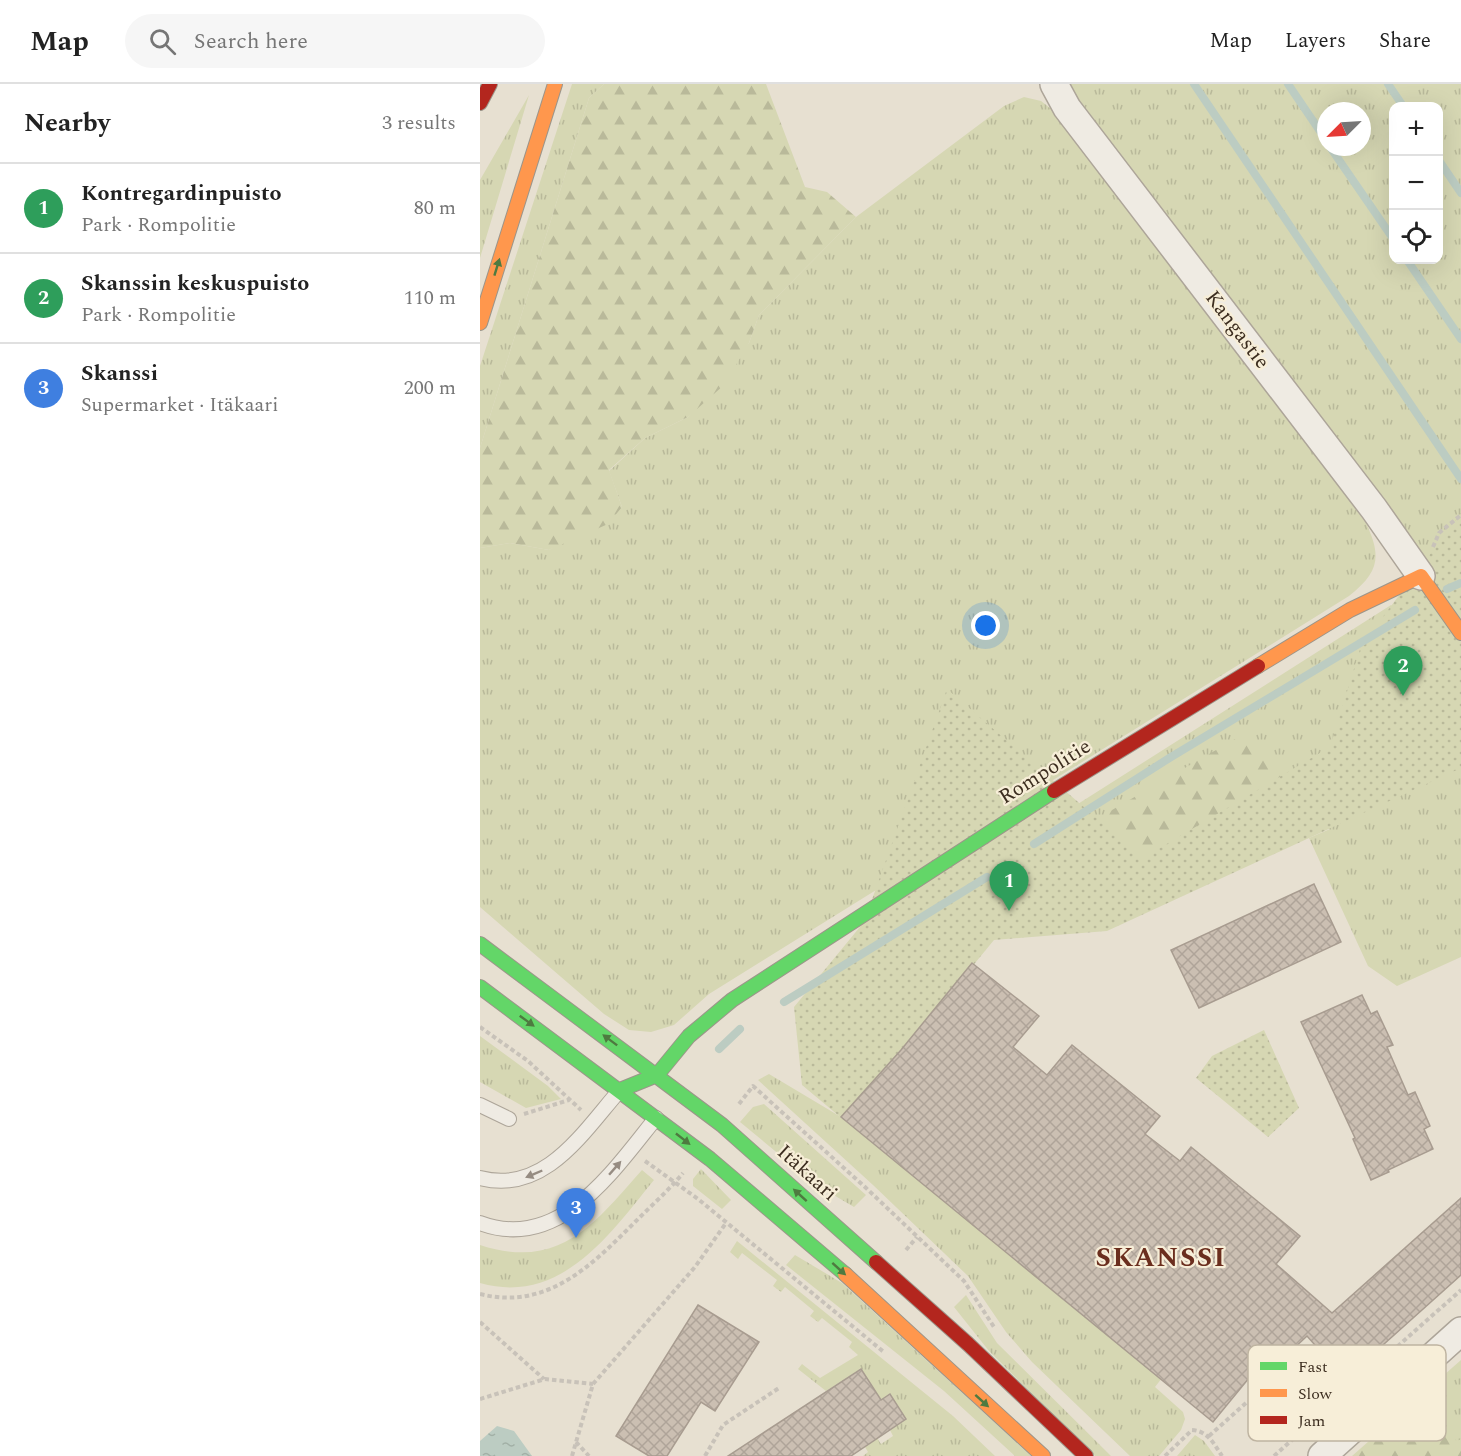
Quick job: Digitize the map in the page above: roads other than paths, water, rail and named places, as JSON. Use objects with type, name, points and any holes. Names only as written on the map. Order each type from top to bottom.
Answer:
[{"type":"main road","points":[[480,103],[490,84]]},
{"type":"main road","points":[[480,323],[555,84]]},
{"type":"main road","points":[[1421,576],[1461,633]]},
{"type":"main road","name":"Rompolitie","points":[[657,1075],[689,1036],[742,994],[1075,777],[1350,610],[1421,576]]},
{"type":"main road","name":"Itäkaari","points":[[480,944],[722,1125],[877,1263],[1086,1456]]},
{"type":"main road","points":[[480,987],[656,1118],[841,1271],[1043,1456]]},
{"type":"main road","points":[[620,1090],[657,1075]]},
{"type":"street","name":"Kangastie","points":[[1054,84],[1067,108],[1374,509],[1421,576]]},
{"type":"street","points":[[656,1118],[657,1075]]},
{"type":"street","points":[[1445,1345],[1461,1331]]},
{"type":"street","points":[[1322,1456],[1339,1441]]},
{"type":"lane","points":[[480,1178],[508,1182],[534,1174],[565,1155],[620,1090]]},
{"type":"lane","points":[[480,1105],[509,1119]]},
{"type":"lane","points":[[480,1223],[499,1230],[515,1230],[528,1229],[560,1217],[588,1197],[656,1118]]},
{"type":"water","points":[[497,1426],[514,1431],[532,1456],[480,1456],[480,1441]]},
{"type":"waterway","points":[[1194,84],[1461,479]]},
{"type":"waterway","points":[[1288,84],[1317,127]]},
{"type":"waterway","points":[[1388,84],[1400,102]]},
{"type":"waterway","points":[[1336,156],[1389,233]]},
{"type":"waterway","points":[[1443,166],[1461,193]]},
{"type":"waterway","points":[[1410,264],[1461,339]]},
{"type":"waterway","points":[[1447,589],[1461,583]]},
{"type":"waterway","points":[[1034,844],[1171,757],[1415,610]]},
{"type":"waterway","points":[[784,1002],[987,877]]},
{"type":"waterway","points":[[719,1049],[740,1029]]},
{"type":"place","name":"Skanssin keskuspuisto","points":[[1403,696]]},
{"type":"place","name":"Kontregardinpuisto","points":[[1009,911]]},
{"type":"place","name":"Skanssi","points":[[576,1238]]},
{"type":"district","name":"SKANSSI","points":[[1161,1258]]}]
